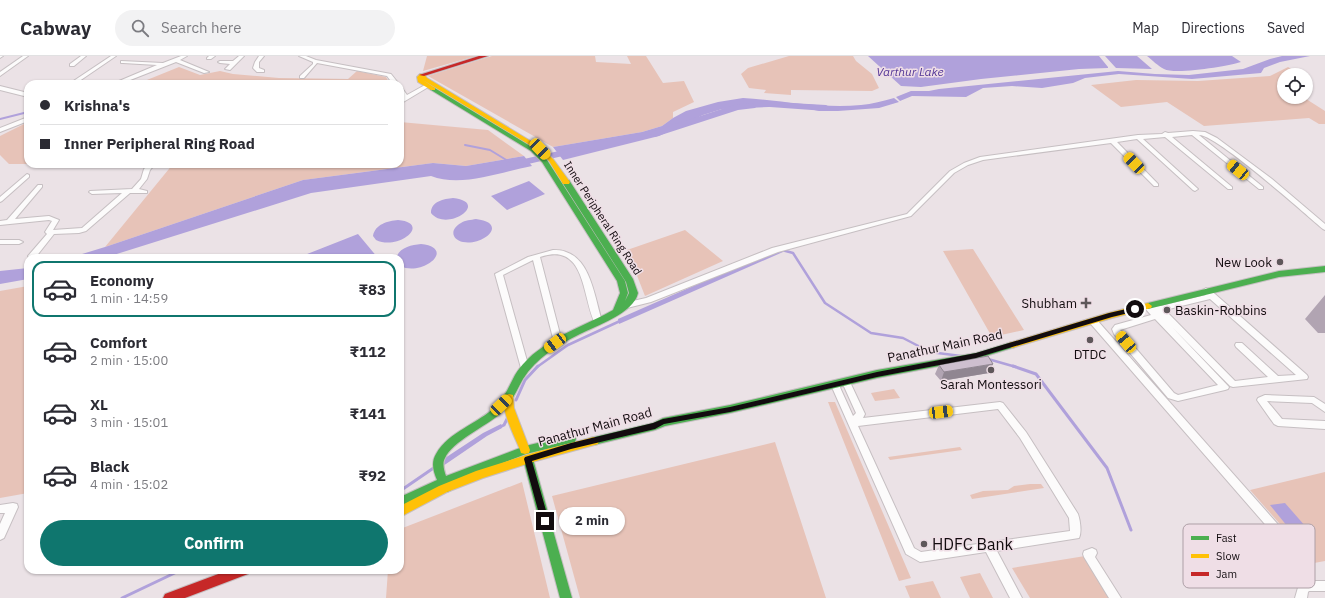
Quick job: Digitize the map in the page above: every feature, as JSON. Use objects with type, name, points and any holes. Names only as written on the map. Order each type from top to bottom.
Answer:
[{"type":"main road","points":[[424,80],[485,56]]},
{"type":"main road","name":"Inner Peripheral Ring Road","points":[[424,80],[536,150],[548,161],[632,286],[633,298],[627,305]]},
{"type":"main road","name":"Inner Peripheral Ring Road","points":[[548,161],[621,281],[625,290],[624,297],[617,311]]},
{"type":"main road","name":"Panathur Main Road","points":[[404,500],[526,455],[652,420],[663,422],[730,409],[877,374],[976,356],[1111,315],[1154,309],[1279,274],[1325,269]]},
{"type":"main road","points":[[445,484],[438,468],[439,456],[445,449],[494,413],[509,398],[525,368],[532,361],[558,342],[627,305]]},
{"type":"main road","points":[[509,398],[510,412],[526,455],[566,598]]},
{"type":"main road","name":"Panathur Main Road","points":[[404,510],[445,484]]},
{"type":"main road","points":[[169,598],[233,574]]},
{"type":"street","points":[[0,74],[26,56]]},
{"type":"street","points":[[72,65],[84,56]]},
{"type":"street","points":[[78,80],[114,56]]},
{"type":"street","points":[[125,80],[185,56]]},
{"type":"street","points":[[228,69],[242,56]]},
{"type":"street","points":[[262,56],[256,68],[258,71],[262,71]]},
{"type":"street","points":[[301,56],[315,61],[389,75],[393,80]]},
{"type":"street","points":[[176,60],[206,72]]},
{"type":"street","points":[[302,77],[315,64],[315,61]]},
{"type":"street","points":[[123,62],[165,64]]},
{"type":"street","points":[[220,62],[234,63]]},
{"type":"street","points":[[404,99],[416,92],[424,80]]},
{"type":"street","points":[[0,88],[24,94]]},
{"type":"street","points":[[404,92],[408,96]]},
{"type":"street","points":[[0,130],[24,121]]},
{"type":"street","points":[[1193,133],[1261,188]]},
{"type":"street","points":[[627,305],[648,300],[775,250],[874,226],[909,215],[952,172],[966,164],[982,158],[1165,134],[1203,133],[1215,139],[1270,180],[1325,228]]},
{"type":"street","points":[[1165,134],[1230,188]]},
{"type":"street","points":[[1138,137],[1195,189]]},
{"type":"street","points":[[1113,140],[1156,185]]},
{"type":"street","points":[[34,254],[51,233],[84,230],[144,179],[148,168]]},
{"type":"street","points":[[0,200],[27,176]]},
{"type":"street","points":[[9,222],[40,186]]},
{"type":"street","points":[[92,192],[145,192]]},
{"type":"street","points":[[0,223],[53,218],[56,220],[48,231],[51,233]]},
{"type":"street","points":[[0,242],[19,242]]},
{"type":"street","points":[[525,368],[499,274],[536,256],[561,252],[576,262],[582,269],[598,321]]},
{"type":"street","points":[[536,256],[558,342]]},
{"type":"street","points":[[1154,309],[1233,384],[1304,377],[1209,294]]},
{"type":"street","points":[[1154,309],[1225,388],[1178,398],[1171,396],[1116,329],[1154,309]]},
{"type":"street","points":[[1093,321],[1272,524]]},
{"type":"street","points":[[1239,345],[1276,380]]},
{"type":"street","points":[[846,382],[861,414],[852,423]]},
{"type":"street","points":[[835,385],[852,423],[910,551],[920,557],[1075,535],[1074,517],[1023,435],[1000,405],[852,423]]},
{"type":"street","points":[[1325,409],[1314,400],[1265,398],[1261,400],[1277,421],[1281,423],[1325,425]]},
{"type":"street","points":[[0,509],[13,506],[0,535]]},
{"type":"street","points":[[989,547],[1016,598]]},
{"type":"street","points":[[1092,553],[1088,554],[1115,598]]},
{"type":"street","points":[[1301,598],[1303,588]]},
{"type":"shaded area","points":[[427,56],[476,56],[423,71]]},
{"type":"shaded area","points":[[492,56],[595,56],[596,62],[631,64],[627,56],[646,56],[663,83],[684,81],[694,102],[673,112],[673,118],[662,126],[642,132],[553,147],[428,76]]},
{"type":"shaded area","points":[[789,56],[853,56],[856,61],[872,74],[879,88],[872,91],[791,90],[791,95],[764,93],[766,90],[749,88],[741,74],[748,68]]},
{"type":"shaded area","points":[[179,67],[200,75],[220,71],[233,74],[279,78],[348,79],[357,71],[386,77],[388,80],[147,80]]},
{"type":"shaded area","points":[[1277,72],[1277,104],[1313,103],[1325,111],[1325,124],[1319,124],[1309,118],[1204,126],[1167,102],[1121,107],[1091,85],[1136,80],[1198,81],[1270,76]]},
{"type":"shaded area","points":[[404,122],[488,130],[524,156],[466,166],[433,163],[404,167]]},
{"type":"shaded area","points":[[24,124],[24,164],[9,164],[0,155],[0,136]]},
{"type":"shaded area","points":[[170,168],[395,168],[303,180],[105,247]]},
{"type":"shaded area","points":[[685,230],[723,261],[645,296],[627,250]]},
{"type":"shaded area","points":[[973,249],[1024,330],[992,337],[943,251]]},
{"type":"shaded area","points":[[24,287],[24,494],[0,498],[0,291]]},
{"type":"shaded area","points":[[894,389],[900,398],[875,401],[871,393]]},
{"type":"shaded area","points":[[828,402],[835,402],[911,578],[899,581]]},
{"type":"shaded area","points":[[775,442],[826,598],[580,598],[552,496]]},
{"type":"shaded area","points":[[960,447],[962,450],[890,460],[888,457]]},
{"type":"shaded area","points":[[1325,472],[1325,561],[1315,563],[1315,524],[1280,524],[1250,490]]},
{"type":"shaded area","points":[[522,482],[550,598],[386,598],[388,574],[404,574],[404,527]]},
{"type":"shaded area","points":[[1041,484],[1044,488],[972,499],[970,495],[983,491],[1008,490],[1014,486]]},
{"type":"shaded area","points":[[1085,556],[1111,598],[1030,598],[1012,568]]},
{"type":"shaded area","points":[[980,573],[993,598],[970,598],[960,577]]},
{"type":"shaded area","points":[[933,581],[941,598],[910,598],[905,586]]},
{"type":"water","name":"Varthur Lake","points":[[868,56],[1099,56],[1108,68],[1079,69],[921,87],[901,86]]},
{"type":"water","points":[[1105,56],[1137,56],[1152,69],[1116,68]]},
{"type":"water","points":[[1147,56],[1232,56],[1241,62],[1202,69],[1170,71],[1157,65]]},
{"type":"water","points":[[1282,56],[1310,56],[1280,62],[1264,68],[1261,73],[1192,79],[1119,74],[1085,78],[1073,83],[1042,88],[1012,86],[983,88],[966,97],[912,96],[900,101],[896,97],[911,91],[929,91],[1118,71],[1189,75],[1243,69]]},
{"type":"water","points":[[743,98],[831,106],[865,105],[894,98],[899,102],[879,108],[838,111],[819,111],[795,106],[722,109],[703,115],[659,136],[563,160],[553,147],[642,132],[662,126],[686,111],[718,102]]},
{"type":"water","points":[[524,156],[532,166],[468,180],[443,179],[431,176],[311,193],[117,254],[82,254],[303,180],[433,163],[466,166]]},
{"type":"water","points":[[529,181],[545,194],[507,210],[491,196]]},
{"type":"water","points":[[453,198],[464,201],[468,205],[467,210],[455,218],[447,220],[438,218],[431,213],[433,206],[436,203]]},
{"type":"water","points":[[476,219],[486,221],[491,225],[492,229],[490,234],[479,241],[463,242],[456,239],[453,234],[457,225],[464,221]]},
{"type":"water","points":[[398,220],[408,222],[412,226],[412,231],[408,235],[394,242],[376,240],[373,236],[374,232],[379,226],[386,222]]},
{"type":"water","points":[[358,234],[375,254],[307,254]]},
{"type":"water","points":[[421,244],[431,247],[436,251],[436,256],[433,261],[418,268],[404,267],[404,254],[398,254],[403,249]]},
{"type":"water","points":[[780,248],[783,252],[619,324],[618,319]]},
{"type":"water","points":[[24,268],[24,280],[0,284],[0,271]]},
{"type":"water","points":[[501,424],[502,428],[487,436],[443,466],[442,460],[483,433]]},
{"type":"water","points":[[1285,503],[1303,524],[1285,524],[1270,505]]},
{"type":"building","points":[[988,356],[993,364],[944,372],[939,365]]},
{"type":"waterway","points":[[773,105],[826,108]]},
{"type":"waterway","points":[[655,134],[737,107],[752,106]]},
{"type":"waterway","points":[[0,119],[24,113]]},
{"type":"waterway","points":[[465,145],[490,150],[508,161]]},
{"type":"waterway","points":[[511,165],[576,150]]},
{"type":"waterway","points":[[780,251],[782,250],[793,253],[825,303],[871,333],[903,338],[930,352],[961,356]]},
{"type":"waterway","points":[[537,367],[568,345],[620,321]]},
{"type":"waterway","points":[[988,359],[1015,367]]},
{"type":"waterway","points":[[516,400],[525,380],[537,367]]},
{"type":"waterway","points":[[1015,367],[1036,374],[1107,468],[1131,530]]},
{"type":"waterway","points":[[498,428],[504,425],[508,417]]},
{"type":"waterway","points":[[404,488],[435,467]]},
{"type":"waterway","points":[[122,598],[173,574]]},
{"type":"traffic: fast","points":[[433,89],[533,150],[545,161],[621,281],[624,293],[617,311]]},
{"type":"traffic: fast","points":[[447,487],[440,476],[438,468],[440,456],[444,450],[458,438],[497,411],[504,404],[522,372],[541,353],[560,340],[616,312],[628,304],[633,296],[633,287],[629,279],[566,182]]},
{"type":"traffic: fast","points":[[1148,306],[1279,274],[1325,269]]},
{"type":"traffic: fast","points":[[594,441],[655,426],[663,422],[730,409],[877,374],[976,356],[1012,345]]},
{"type":"traffic: fast","points":[[404,500],[460,474],[525,450],[571,439]]},
{"type":"traffic: fast","points":[[528,459],[566,598]]},
{"type":"traffic: slow","points":[[433,89],[420,81],[420,77],[422,75],[425,79],[540,149],[551,160],[566,182]]},
{"type":"traffic: slow","points":[[1012,345],[1111,315],[1148,306]]},
{"type":"traffic: slow","points":[[509,398],[509,408],[525,450]]},
{"type":"traffic: slow","points":[[404,510],[443,489],[480,474],[536,456],[594,441]]},
{"type":"traffic: jam","points":[[422,75],[485,56]]},
{"type":"traffic: jam","points":[[169,598],[233,574]]},
{"type":"place","name":"New Look","points":[[1280,262]]},
{"type":"place","name":"Shubham","points":[[1086,303]]},
{"type":"place","name":"Baskin-Robbins","points":[[1167,310]]},
{"type":"place","name":"DTDC","points":[[1090,340]]},
{"type":"place","name":"Sarah Montessori","points":[[991,370]]},
{"type":"place","name":"HDFC Bank","points":[[924,544]]},
{"type":"route","points":[[545,521],[528,459],[571,446],[655,426],[663,422],[730,409],[877,374],[976,356],[1135,309]]}]
